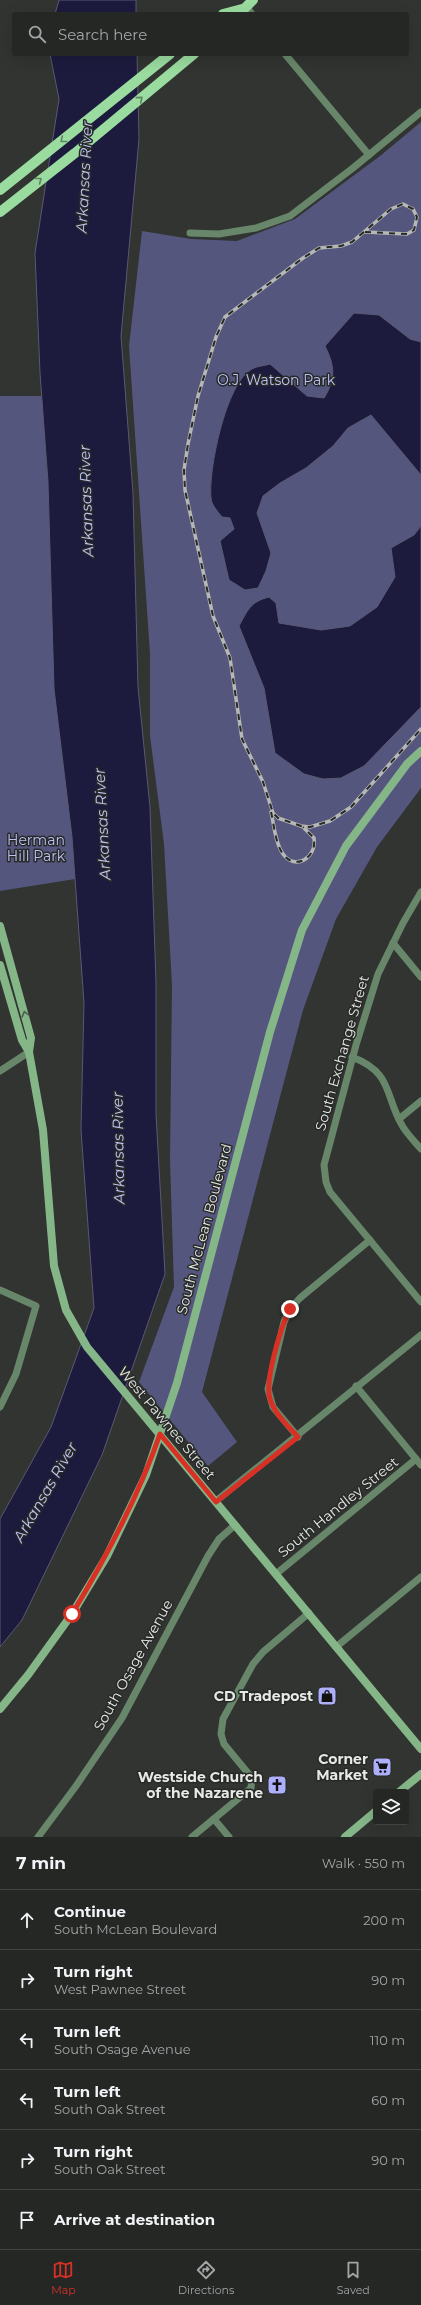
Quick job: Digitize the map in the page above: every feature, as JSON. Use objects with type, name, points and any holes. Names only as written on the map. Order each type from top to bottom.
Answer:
[{"type":"main road","points":[[229,12],[245,7]]},
{"type":"main road","points":[[0,190],[168,56]]},
{"type":"main road","points":[[0,212],[8,204],[75,153],[192,56]]},
{"type":"main road","name":"South McLean Boulevard","points":[[0,1709],[28,1675],[72,1614],[107,1556],[146,1475],[177,1383],[270,1032],[302,930],[346,846],[407,764],[421,751]]},
{"type":"main road","name":"West Pawnee Street","points":[[0,926],[31,1038],[29,1052],[43,1130],[54,1266],[66,1310],[87,1347],[421,1749]]},
{"type":"main road","name":"West Pawnee Street","points":[[0,965],[22,1040],[29,1052]]},
{"type":"main road","points":[[403,1789],[421,1774]]},
{"type":"main road","points":[[345,1837],[373,1814]]},
{"type":"street","points":[[287,56],[369,155]]},
{"type":"street","points":[[190,232],[219,234],[256,228],[290,216],[369,155],[421,112]]},
{"type":"street","name":"South Exchange Street","points":[[370,1240],[330,1192],[326,1182],[324,1165],[352,1057],[378,974],[421,892]]},
{"type":"street","points":[[393,943],[421,976]]},
{"type":"street","points":[[0,1070],[29,1052]]},
{"type":"street","points":[[352,1057],[370,1065],[380,1075],[389,1090],[403,1127],[421,1149]]},
{"type":"street","points":[[399,1119],[421,1101]]},
{"type":"street","points":[[298,1437],[273,1407],[268,1389],[284,1322],[290,1309],[300,1298],[370,1240],[421,1302]]},
{"type":"street","points":[[0,1290],[36,1306],[16,1374],[0,1407]]},
{"type":"street","points":[[216,1502],[298,1437],[356,1386],[421,1335]]},
{"type":"street","points":[[356,1386],[421,1466]]},
{"type":"street","name":"South Handley Street","points":[[276,1574],[416,1459]]},
{"type":"street","name":"South Osage Avenue","points":[[38,1837],[76,1786],[122,1718],[208,1556],[219,1539],[235,1525]]},
{"type":"street","points":[[336,1647],[421,1577]]},
{"type":"street","points":[[192,1837],[251,1788],[253,1781],[224,1744],[221,1734],[223,1719],[253,1664],[263,1652],[309,1613]]},
{"type":"street","points":[[214,1819],[229,1837]]},
{"type":"green space","name":"O.J. Watson Park","points":[[421,122],[421,788],[377,847],[336,919],[303,1010],[202,1392],[237,1442],[208,1466],[139,1382],[174,1287],[170,1160],[172,985],[164,844],[150,736],[150,654],[129,346],[142,231],[191,239],[237,241],[295,219],[380,156]]},
{"type":"green space","name":"Herman Hill Park","points":[[0,396],[42,396],[75,879],[0,891]]},
{"type":"water","points":[[59,0],[136,0],[136,12],[56,12]]},
{"type":"water","name":"Arkansas River","points":[[50,56],[137,56],[139,139],[121,336],[133,493],[138,687],[150,807],[156,983],[156,1114],[165,1274],[102,1455],[22,1620],[0,1647],[0,1519],[51,1427],[94,1308],[81,1130],[84,1003],[72,837],[54,689],[48,482],[40,373],[35,253],[59,99]]},
{"type":"water","points":[[354,313],[379,315],[410,339],[421,342],[421,475],[371,415],[348,428],[333,446],[306,468],[280,483],[263,496],[257,513],[271,553],[266,571],[258,588],[245,590],[229,580],[220,541],[234,529],[230,518],[222,517],[211,500],[212,468],[227,408],[234,391],[243,377],[254,368],[270,364],[307,396],[324,398],[331,385],[333,372],[331,360],[325,346]]},
{"type":"water","points":[[421,526],[421,707],[364,766],[341,778],[323,779],[304,774],[275,753],[264,688],[239,626],[250,607],[258,601],[269,597],[276,603],[279,623],[321,630],[350,626],[377,607],[395,577],[391,548],[414,535]]},
{"type":"railway","points":[[365,232],[407,234],[414,230],[417,217],[413,209],[403,204],[391,209],[352,242],[341,246],[319,248],[303,258],[225,317],[216,337],[198,396],[184,470],[185,490],[213,616],[230,658],[242,739],[263,782],[273,813],[278,818],[301,826],[310,827],[330,821],[351,807],[421,729]]},
{"type":"railway","points":[[271,812],[276,839],[280,850],[288,859],[293,861],[299,862],[304,860],[309,856],[314,845],[314,838],[303,827]]},
{"type":"place","name":"CD Tradepost","points":[[327,1696]]},
{"type":"place","name":"Corner Market","points":[[382,1767]]},
{"type":"place","name":"Westside Church of the Nazarene","points":[[277,1785]]},
{"type":"route","points":[[72,1614],[107,1556],[146,1475],[160,1434],[216,1502],[298,1437],[273,1407],[269,1399],[268,1389],[268,1382],[282,1326],[290,1309]]}]
